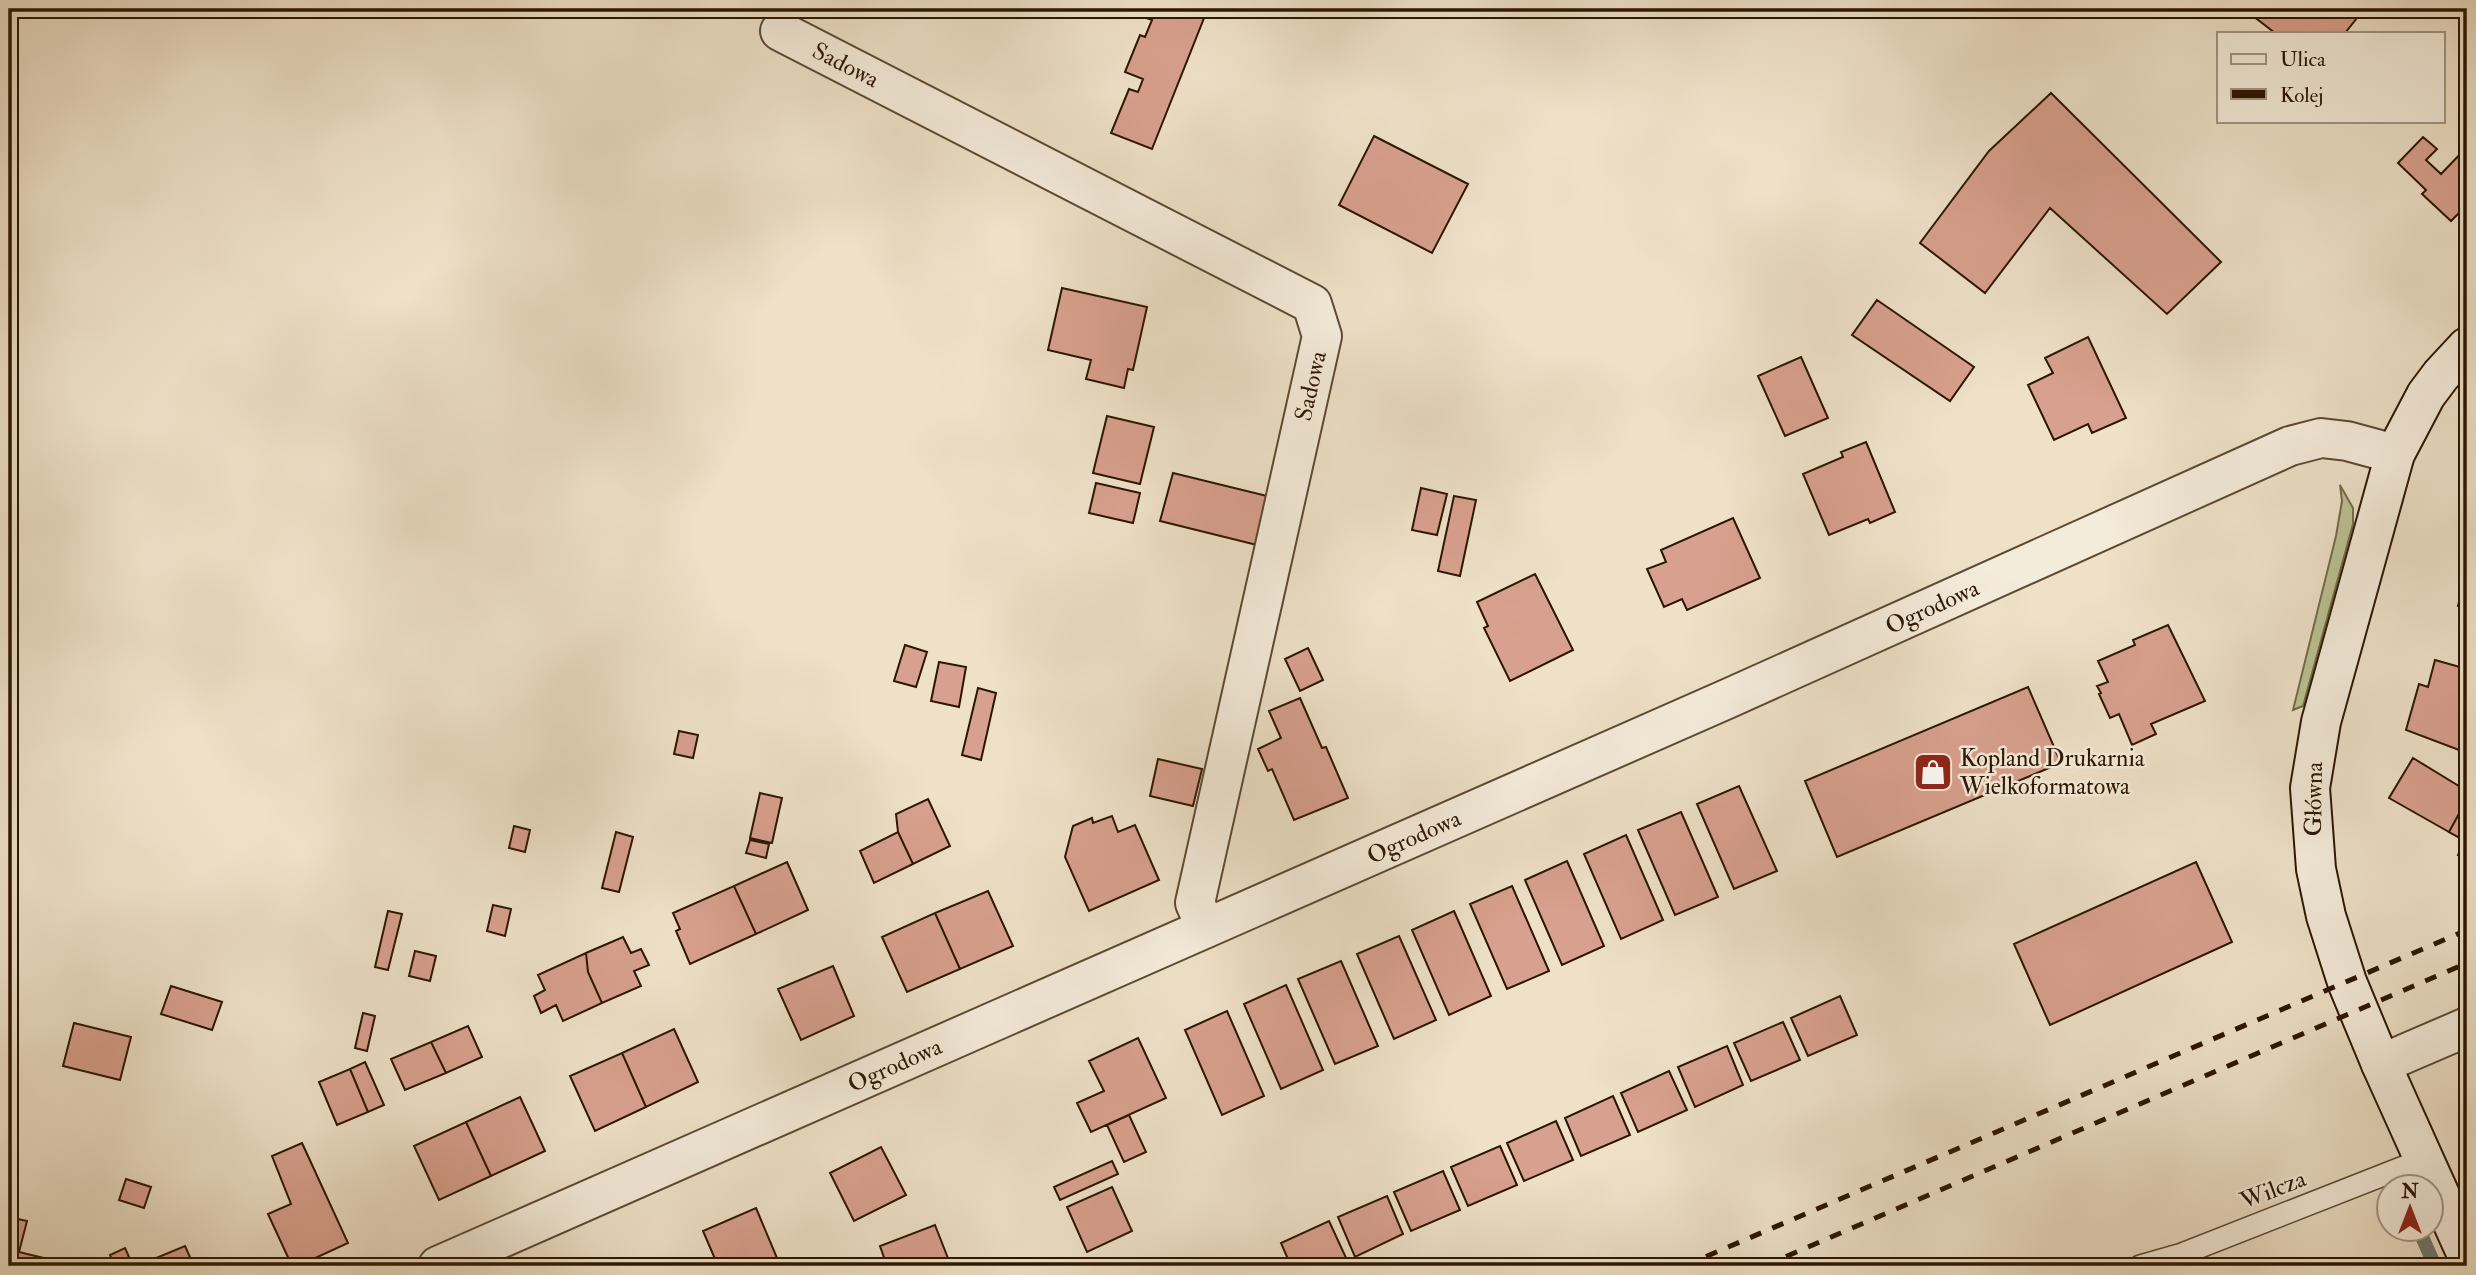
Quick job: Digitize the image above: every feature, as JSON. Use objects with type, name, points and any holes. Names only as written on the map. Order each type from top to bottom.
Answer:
[{"type":"street","name":"Sadowa","points":[[780,31],[1312,304],[1322,336],[1195,902],[1206,928]]},
{"type":"street","name":"Główna","points":[[2467,347],[2426,396],[2395,454],[2321,722],[2310,788],[2313,850],[2326,916],[2347,982],[2467,1255]]},
{"type":"street","name":"Ogrodowa","points":[[438,1266],[2290,446],[2321,438],[2347,440],[2395,454]]},
{"type":"street","points":[[2381,1064],[2467,1027]]},
{"type":"lane","name":"Wilcza","points":[[2140,1266],[2182,1254],[2424,1159]]},
{"type":"green space","points":[[2340,485],[2353,508],[2353,524],[2303,706],[2293,710],[2336,536],[2342,501]]},
{"type":"building","points":[[1150,9],[1194,9],[1206,13],[1152,149],[1111,133],[1129,89],[1138,92],[1143,79],[1125,72],[1140,35],[1145,37],[1152,20],[1146,18]]},
{"type":"building","points":[[2244,9],[2345,9],[2357,18],[2346,32],[2274,32]]},
{"type":"building","points":[[2051,93],[2221,262],[2167,314],[2050,208],[1985,293],[1920,243],[1989,151]]},
{"type":"building","points":[[1374,136],[1468,184],[1432,253],[1339,205]]},
{"type":"building","points":[[2423,137],[2437,149],[2426,160],[2441,174],[2467,147],[2467,211],[2464,208],[2451,221],[2422,194],[2426,190],[2398,163]]},
{"type":"building","points":[[1062,288],[1147,307],[1133,370],[1128,369],[1124,388],[1086,379],[1091,360],[1048,350]]},
{"type":"building","points":[[1877,300],[1974,367],[1950,401],[1852,335]]},
{"type":"building","points":[[2088,337],[2126,418],[2092,433],[2088,424],[2054,440],[2028,385],[2053,373],[2045,358]]},
{"type":"building","points":[[1801,357],[1828,418],[1785,436],[1758,376]]},
{"type":"building","points":[[1107,416],[1154,427],[1140,484],[1093,473]]},
{"type":"building","points":[[1866,442],[1895,512],[1870,523],[1868,519],[1829,535],[1803,474],[1843,457],[1841,452]]},
{"type":"building","points":[[1173,473],[1267,496],[1257,545],[1160,521]]},
{"type":"building","points":[[1096,483],[1140,493],[1133,523],[1089,513]]},
{"type":"building","points":[[1421,488],[1447,494],[1437,535],[1412,530]]},
{"type":"building","points":[[1454,496],[1476,500],[1460,576],[1438,571]]},
{"type":"building","points":[[1733,518],[1760,578],[1687,610],[1682,599],[1664,607],[1647,569],[1666,562],[1661,550]]},
{"type":"building","points":[[2467,568],[2467,608],[2458,606]]},
{"type":"building","points":[[1535,574],[1573,650],[1510,681],[1484,628],[1488,626],[1477,602]]},
{"type":"building","points":[[2168,625],[2205,701],[2151,724],[2156,734],[2132,745],[2119,714],[2110,718],[2099,694],[2101,693],[2097,686],[2108,682],[2098,661],[2135,645],[2133,640]]},
{"type":"building","points":[[905,645],[927,652],[916,687],[894,681]]},
{"type":"building","points":[[1308,648],[1323,680],[1300,691],[1285,659]]},
{"type":"building","points":[[2435,660],[2467,669],[2467,753],[2406,730],[2419,684],[2428,687]]},
{"type":"building","points":[[939,662],[966,667],[959,707],[931,701]]},
{"type":"building","name":"Kopland Drukarnia Wielkoformatowa","points":[[2028,687],[2061,763],[1837,857],[1805,781]]},
{"type":"building","points":[[978,688],[996,693],[981,760],[962,755]]},
{"type":"building","points":[[1300,698],[1322,748],[1326,747],[1348,798],[1294,820],[1272,769],[1268,771],[1258,749],[1281,738],[1269,711]]},
{"type":"building","points":[[679,731],[698,735],[693,758],[674,754]]},
{"type":"building","points":[[2413,758],[2467,791],[2467,799],[2449,832],[2389,798]]},
{"type":"building","points":[[1158,759],[1202,769],[1193,806],[1150,796]]},
{"type":"building","points":[[1739,786],[1777,871],[1734,889],[1697,804]]},
{"type":"building","points":[[760,793],[782,798],[772,843],[750,838]]},
{"type":"building","points":[[928,799],[950,846],[913,864],[898,832],[896,814]]},
{"type":"building","points":[[2467,799],[2467,860],[2458,855],[2465,841],[2449,832]]},
{"type":"building","points":[[1681,812],[1718,897],[1675,915],[1638,830]]},
{"type":"building","points":[[1112,816],[1118,832],[1135,825],[1159,880],[1089,911],[1065,857],[1073,826],[1092,818],[1093,823]]},
{"type":"building","points":[[514,826],[530,830],[525,852],[509,848]]},
{"type":"building","points":[[616,832],[633,837],[619,892],[602,888]]},
{"type":"building","points":[[898,832],[913,864],[874,883],[860,851]]},
{"type":"building","points":[[1626,835],[1663,920],[1621,939],[1584,854]]},
{"type":"building","points":[[750,840],[769,844],[766,858],[746,853]]},
{"type":"building","points":[[1567,861],[1604,946],[1562,965],[1525,880]]},
{"type":"building","points":[[787,862],[808,910],[756,934],[734,886]]},
{"type":"building","points":[[2196,862],[2232,942],[2050,1025],[2014,944]]},
{"type":"building","points":[[734,886],[756,934],[690,964],[676,931],[680,929],[673,913]]},
{"type":"building","points":[[1512,886],[1549,971],[1507,989],[1470,904]]},
{"type":"building","points":[[988,891],[1013,946],[960,969],[935,913]]},
{"type":"building","points":[[493,905],[511,909],[505,936],[487,931]]},
{"type":"building","points":[[388,911],[402,914],[388,970],[375,967]]},
{"type":"building","points":[[1454,911],[1491,996],[1449,1015],[1412,930]]},
{"type":"building","points":[[935,913],[960,969],[907,992],[882,937]]},
{"type":"building","points":[[1399,936],[1436,1020],[1394,1039],[1357,954]]},
{"type":"building","points":[[623,937],[631,953],[641,949],[649,965],[634,971],[641,986],[602,1003],[588,972],[586,953]]},
{"type":"building","points":[[415,951],[436,956],[430,981],[409,976]]},
{"type":"building","points":[[586,953],[588,972],[602,1003],[563,1021],[556,1005],[541,1013],[534,996],[545,990],[538,975]]},
{"type":"building","points":[[1341,961],[1378,1046],[1335,1064],[1298,979]]},
{"type":"building","points":[[833,966],[854,1016],[801,1040],[778,989]]},
{"type":"building","points":[[1286,985],[1323,1070],[1281,1089],[1244,1004]]},
{"type":"building","points":[[171,986],[222,1002],[212,1030],[161,1014]]},
{"type":"building","points":[[1840,996],[1857,1035],[1808,1056],[1791,1018]]},
{"type":"building","points":[[1227,1011],[1264,1096],[1222,1115],[1185,1030]]},
{"type":"building","points":[[363,1013],[375,1016],[367,1051],[355,1048]]},
{"type":"building","points":[[1783,1022],[1800,1060],[1751,1081],[1734,1043]]},
{"type":"building","points":[[74,1023],[131,1037],[120,1080],[63,1066]]},
{"type":"building","points":[[468,1026],[482,1057],[446,1073],[431,1042]]},
{"type":"building","points":[[674,1029],[698,1082],[646,1107],[622,1053]]},
{"type":"building","points":[[1138,1038],[1166,1098],[1091,1132],[1077,1103],[1104,1091],[1089,1061]]},
{"type":"building","points":[[431,1042],[446,1073],[405,1090],[391,1059]]},
{"type":"building","points":[[1727,1046],[1743,1085],[1695,1107],[1678,1067]]},
{"type":"building","points":[[622,1053],[646,1107],[595,1131],[570,1076]]},
{"type":"building","points":[[365,1062],[384,1105],[368,1112],[350,1069]]},
{"type":"building","points":[[350,1069],[368,1112],[337,1125],[319,1082]]},
{"type":"building","points":[[1669,1071],[1687,1110],[1638,1132],[1621,1093]]},
{"type":"building","points":[[1613,1096],[1630,1135],[1581,1156],[1565,1118]]},
{"type":"building","points":[[520,1097],[545,1151],[491,1176],[466,1122]]},
{"type":"building","points":[[1129,1115],[1146,1152],[1124,1162],[1107,1125]]},
{"type":"building","points":[[1556,1121],[1573,1160],[1524,1181],[1507,1143]]},
{"type":"building","points":[[466,1122],[491,1176],[439,1200],[414,1146]]},
{"type":"building","points":[[302,1143],[348,1243],[298,1266],[292,1266],[268,1214],[291,1204],[272,1156]]},
{"type":"building","points":[[1500,1146],[1517,1185],[1468,1206],[1451,1167]]},
{"type":"building","points":[[881,1147],[906,1195],[854,1221],[830,1173]]},
{"type":"building","points":[[1112,1161],[1118,1174],[1060,1200],[1054,1187]]},
{"type":"building","points":[[1443,1171],[1460,1210],[1411,1231],[1394,1192]]},
{"type":"building","points":[[126,1179],[151,1187],[144,1208],[119,1200]]},
{"type":"building","points":[[1112,1187],[1132,1231],[1087,1252],[1067,1207]]},
{"type":"building","points":[[1387,1196],[1403,1234],[1355,1257],[1338,1217]]},
{"type":"building","points":[[756,1208],[777,1258],[758,1266],[718,1266],[703,1231]]},
{"type":"building","points":[[9,1217],[27,1221],[19,1252],[52,1260],[50,1266],[9,1266]]},
{"type":"building","points":[[1329,1221],[1347,1260],[1332,1266],[1291,1266],[1281,1243]]},
{"type":"building","points":[[935,1225],[951,1266],[887,1266],[880,1246]]},
{"type":"building","points":[[185,1246],[194,1266],[137,1266]]},
{"type":"building","points":[[125,1248],[133,1266],[115,1266],[110,1255]]},
{"type":"waterway","points":[[2425,1244],[2435,1266]]},
{"type":"railway","points":[[1684,1266],[2467,930]]},
{"type":"railway","points":[[1764,1266],[2467,963]]},
{"type":"place","name":"Kopland Drukarnia Wielkoformatowa","points":[[1933,772]]}]
